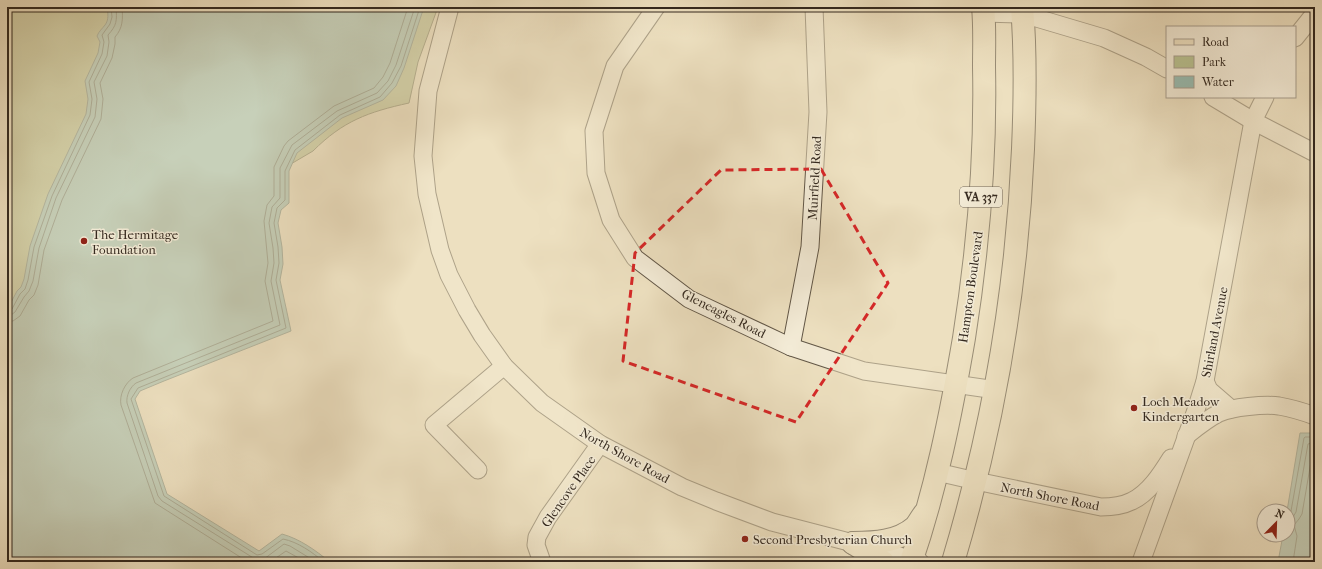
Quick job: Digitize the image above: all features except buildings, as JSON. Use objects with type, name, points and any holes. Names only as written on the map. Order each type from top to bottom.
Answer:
[{"type":"main road","name":"Hampton Boulevard","points":[[914,561],[938,472],[956,385],[970,297],[978,230],[983,163],[985,97],[983,10]]},
{"type":"main road","name":"VA 337","points":[[953,562],[976,481],[996,390],[1014,270],[1024,123],[1023,11]]},
{"type":"main road","points":[[853,543],[871,543],[904,535],[916,527],[928,508]]},
{"type":"main road","points":[[853,543],[883,562]]},
{"type":"street","name":"North Shore Road","points":[[450,7],[428,91],[423,156],[427,194],[440,250],[449,275],[478,328],[504,366],[542,403],[600,444],[682,487],[772,522],[853,543],[914,561]]},
{"type":"street","name":"Gleneagles Road","points":[[656,7],[615,66],[594,131],[596,173],[611,220],[635,258],[689,299],[791,347],[864,371],[996,390]]},
{"type":"street","name":"Muirfield Road","points":[[791,347],[810,247],[818,112],[814,7]]},
{"type":"street","points":[[983,10],[1023,11],[1104,38],[1146,57],[1166,68]]},
{"type":"street","points":[[1296,37],[1315,13]]},
{"type":"street","points":[[1215,98],[1253,121],[1315,153]]},
{"type":"street","name":"Shirland Avenue","points":[[1141,562],[1205,381],[1253,121],[1264,98]]},
{"type":"street","points":[[478,470],[434,425],[504,366]]},
{"type":"street","points":[[1205,381],[1209,390],[1231,409]]},
{"type":"street","name":"North Shore Road","points":[[938,472],[1101,507],[1114,506],[1132,501],[1146,491],[1158,478],[1186,436],[1219,413],[1231,409],[1254,406],[1279,406],[1315,416]]},
{"type":"street","name":"Glencove Place","points":[[542,562],[536,545],[537,537],[548,517],[600,444]]},
{"type":"highlighted area","points":[[821,169],[888,283],[796,422],[623,361],[635,253],[721,170]]},
{"type":"green space","name":"The Hermitage Foundation","points":[[7,7],[438,7],[418,62],[409,103],[369,114],[346,125],[335,132],[313,151],[7,331]]},
{"type":"water","points":[[107,7],[424,7],[404,68],[396,86],[383,100],[342,118],[297,153],[289,171],[289,203],[281,210],[278,223],[283,264],[280,280],[291,331],[140,391],[135,399],[167,494],[259,551],[282,534],[307,545],[330,562],[7,562],[7,310],[17,291],[21,287],[24,279],[30,246],[48,194],[86,114],[88,99],[85,81],[98,53],[100,42],[97,36],[107,21]]},
{"type":"water","points":[[1300,433],[1315,433],[1315,562],[1278,562],[1282,543],[1296,543],[1296,503],[1288,503]]},
{"type":"place","name":"The Hermitage Foundation","points":[[84,241]]},
{"type":"place","name":"Loch Meadow Kindergarten","points":[[1134,408]]},
{"type":"place","name":"Second Presbyterian Church","points":[[745,539]]}]
